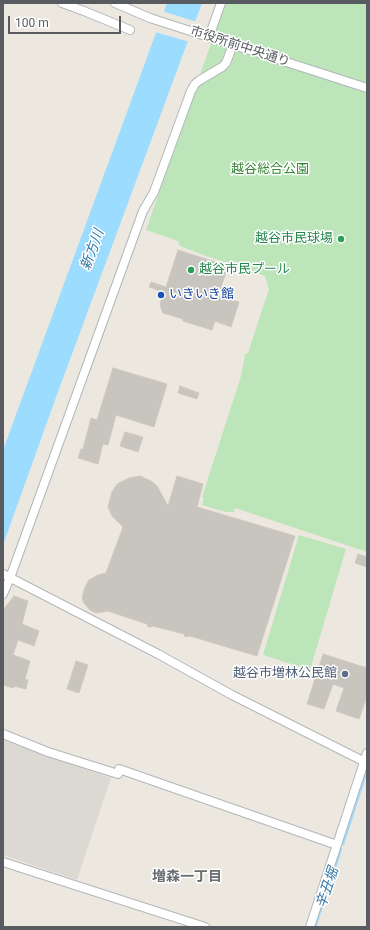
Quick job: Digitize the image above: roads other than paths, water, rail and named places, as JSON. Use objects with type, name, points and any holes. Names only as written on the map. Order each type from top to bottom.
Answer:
[{"type":"street","points":[[62,3],[130,30]]},
{"type":"street","name":"市役所前中央通り","points":[[115,3],[150,18],[367,88]]},
{"type":"street","points":[[211,38],[221,3]]},
{"type":"street","points":[[3,594],[6,576],[143,212],[154,192],[191,91],[195,84],[200,80],[222,67],[230,56],[233,45]]},
{"type":"street","points":[[6,576],[158,654],[232,695],[366,762]]},
{"type":"street","points":[[3,734],[48,752],[119,772],[337,845]]},
{"type":"street","points":[[310,927],[366,762],[367,753]]},
{"type":"street","points":[[3,862],[205,927]]},
{"type":"water","name":"新方川","points":[[167,3],[202,3],[3,545],[3,450]]},
{"type":"waterway","name":"辛丑堀","points":[[343,844],[365,776]]},
{"type":"waterway","name":"辛丑堀","points":[[315,927],[341,849]]},
{"type":"place","name":"越谷市民球場","points":[[341,239]]},
{"type":"place","name":"越谷市民プール","points":[[191,270]]},
{"type":"place","name":"いきいき館","points":[[161,295]]},
{"type":"place","name":"越谷市増林公民館","points":[[345,674]]},
{"type":"district","name":"増森一丁目","points":[[187,877]]},
{"type":"park label","name":"越谷総合公園","points":[[270,170]]}]
